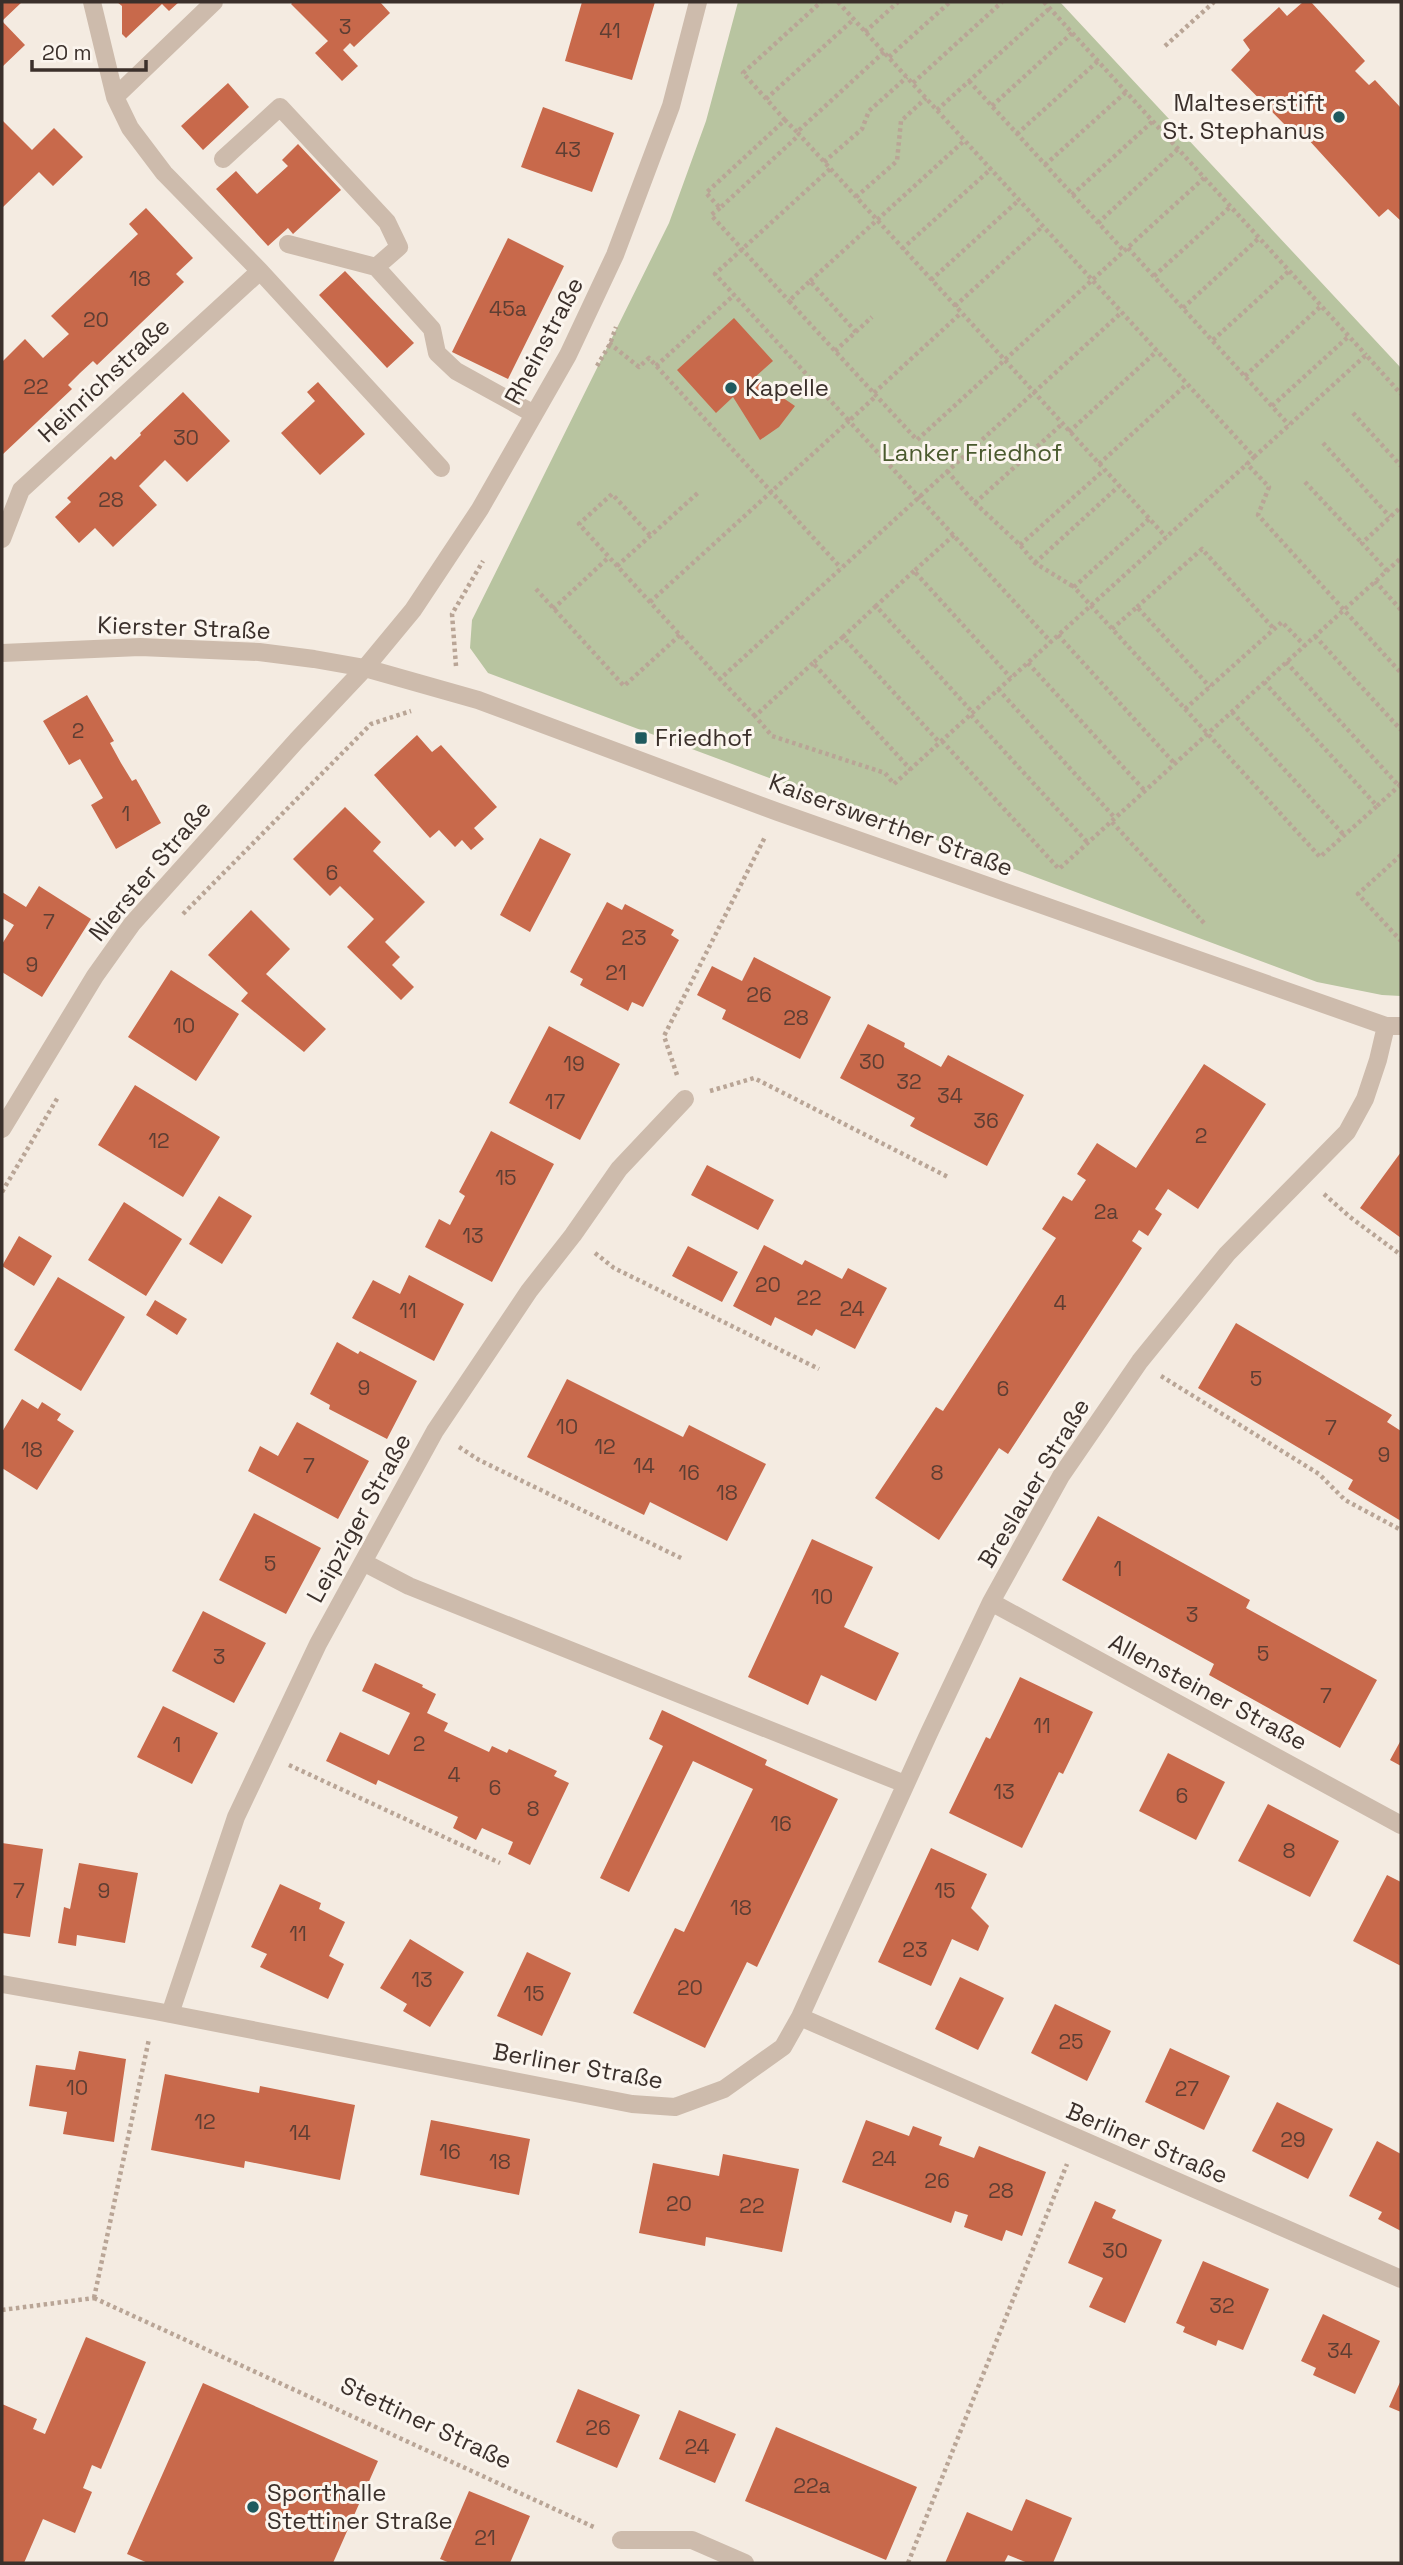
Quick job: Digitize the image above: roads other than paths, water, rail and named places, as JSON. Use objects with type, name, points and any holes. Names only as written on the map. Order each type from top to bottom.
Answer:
[{"type":"street","points":[[92,2],[115,97],[130,128],[164,173],[260,271],[441,468]]},
{"type":"street","points":[[115,97],[214,2]]},
{"type":"street","name":"Rheinstraße","points":[[365,668],[413,610],[480,509],[568,355],[615,255],[671,106],[698,2]]},
{"type":"street","points":[[223,159],[279,107],[387,222],[399,247],[376,267]]},
{"type":"street","points":[[288,244],[376,267],[432,328],[437,353],[456,371],[534,414]]},
{"type":"street","name":"Heinrichstraße","points":[[2,539],[21,490],[260,271]]},
{"type":"street","name":"Kierster Straße","points":[[2,653],[139,647],[259,652],[365,668]]},
{"type":"street","name":"Kaiserswerther Straße","points":[[365,668],[478,700],[778,811],[1394,1026]]},
{"type":"street","name":"Nierster Straße","points":[[2,1129],[95,976],[132,924],[365,668]]},
{"type":"street","name":"Breslauer Straße","points":[[800,2017],[991,1602],[1061,1476],[1140,1361],[1227,1254],[1347,1132],[1365,1099],[1378,1060],[1394,1026]]},
{"type":"street","name":"Leipziger Straße","points":[[162,2013],[236,1817],[318,1644],[435,1431],[529,1291],[573,1235],[619,1169],[685,1099]]},
{"type":"street","points":[[363,1562],[409,1586],[905,1784]]},
{"type":"street","name":"Allensteiner Straße","points":[[991,1602],[1401,1825]]},
{"type":"street","name":"Berliner Straße","points":[[2,1984],[632,2104],[675,2107],[724,2089],[783,2048],[800,2017],[1401,2279]]},
{"type":"street","points":[[621,2540],[692,2540],[745,2563]]},
{"type":"place","name":"Malteserstift St. Stephanus","points":[[1339,117]]},
{"type":"place","name":"Kapelle","points":[[731,388]]},
{"type":"place","name":"Friedhof","points":[[641,738]]},
{"type":"place","name":"Sporthalle Stettiner Straße","points":[[253,2507]]},
{"type":"park label","name":"Lanker Friedhof","points":[[972,453]]}]
